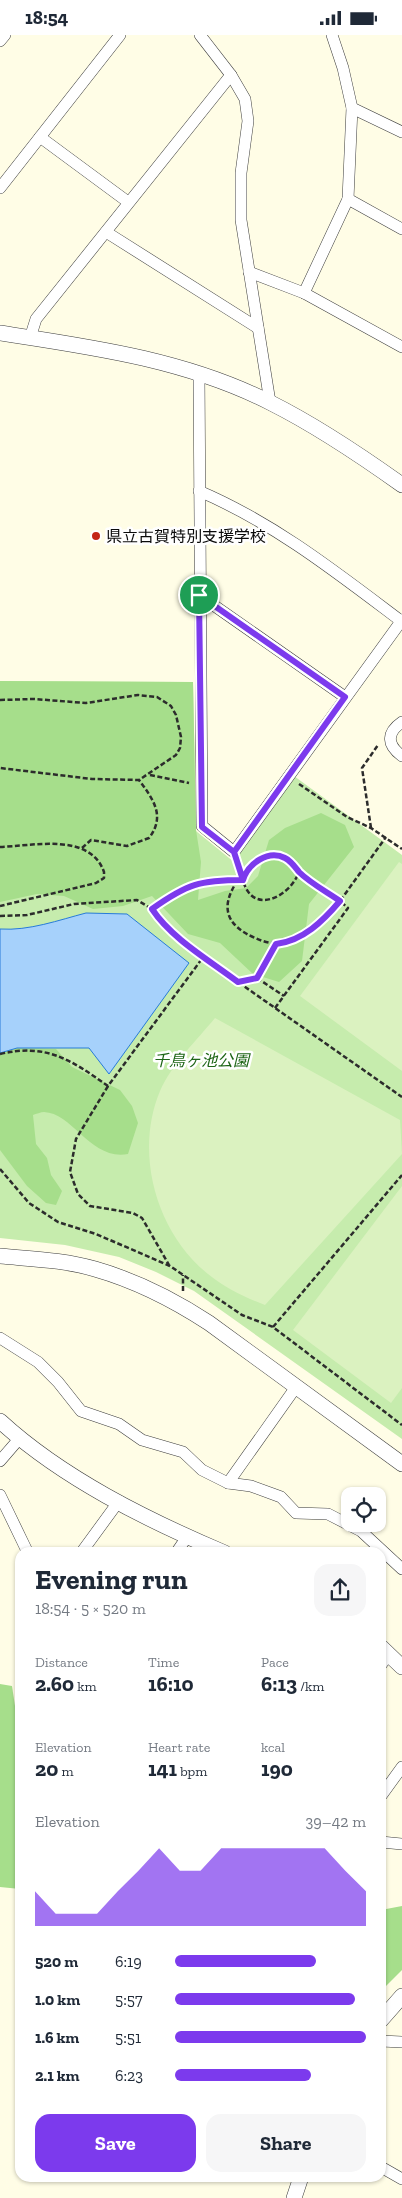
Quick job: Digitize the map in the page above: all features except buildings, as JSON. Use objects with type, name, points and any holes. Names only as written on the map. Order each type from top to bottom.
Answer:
[{"type":"street","points":[[0,41],[5,35]]},
{"type":"street","points":[[0,188],[120,35]]},
{"type":"street","points":[[200,35],[231,75],[245,99],[248,121],[241,182],[241,220],[270,402]]},
{"type":"street","points":[[304,293],[348,199],[352,108],[332,35]]},
{"type":"street","points":[[30,338],[36,319],[231,75]]},
{"type":"street","points":[[352,108],[402,132]]},
{"type":"street","points":[[40,137],[128,202]]},
{"type":"street","points":[[348,199],[402,229]]},
{"type":"street","points":[[106,232],[258,329]]},
{"type":"street","points":[[249,272],[304,293],[402,347]]},
{"type":"street","points":[[0,333],[140,357],[199,374],[270,402],[366,459],[402,485]]},
{"type":"street","points":[[199,374],[199,491],[199,595],[200,785],[202,827],[234,852],[402,620],[298,544],[255,517],[199,491]]},
{"type":"street","points":[[199,595],[345,697]]},
{"type":"street","points":[[402,722],[390,734],[389,740],[394,751],[402,756]]},
{"type":"street","points":[[0,1257],[85,1267],[136,1282],[186,1308],[402,1464]]},
{"type":"street","points":[[0,1338],[38,1362],[58,1381],[81,1411],[119,1424],[142,1440],[183,1453],[202,1470],[228,1483],[251,1486],[280,1497],[296,1513],[328,1515],[361,1531],[378,1547]]},
{"type":"street","points":[[228,1483],[296,1387]]},
{"type":"street","points":[[0,1421],[19,1439],[60,1469],[187,1537],[211,1547]]},
{"type":"street","points":[[0,1461],[19,1439]]},
{"type":"street","points":[[0,1495],[25,1547]]},
{"type":"street","points":[[85,1547],[119,1501]]},
{"type":"street","points":[[180,1547],[187,1537]]},
{"type":"street","points":[[386,1554],[402,1569]]},
{"type":"street","points":[[386,1656],[402,1667]]},
{"type":"street","points":[[386,1789],[402,1767]]},
{"type":"street","points":[[386,1843],[402,1845]]},
{"type":"street","points":[[386,2014],[402,1996]]},
{"type":"street","points":[[386,2041],[402,2042]]},
{"type":"street","points":[[386,2170],[402,2179]]},
{"type":"street","points":[[294,2198],[299,2182]]},
{"type":"path","points":[[0,700],[34,699],[86,703],[138,695],[157,697],[171,707],[176,715],[181,737],[180,748],[176,755],[150,775],[139,780],[92,779],[0,769]]},
{"type":"path","points":[[371,828],[362,768],[378,745],[389,740]]},
{"type":"path","points":[[150,775],[200,785]]},
{"type":"path","points":[[288,776],[347,817],[371,828],[402,849]]},
{"type":"path","points":[[82,848],[92,840],[127,846],[150,838],[157,825],[157,807],[139,780]]},
{"type":"path","points":[[238,880],[228,899],[227,914],[232,922],[245,933],[276,944],[297,939],[326,917],[340,901],[386,837]]},
{"type":"path","points":[[0,847],[65,844],[82,848],[102,867],[104,877],[100,881],[0,906]]},
{"type":"path","points":[[234,852],[247,890],[255,897],[272,899],[291,888],[300,872]]},
{"type":"path","points":[[243,880],[249,866],[272,856],[284,857],[300,872],[348,908],[274,1008]]},
{"type":"path","points":[[152,909],[179,890],[218,879],[243,880]]},
{"type":"path","points":[[0,916],[26,915],[74,904],[132,899],[152,909],[158,918],[238,982],[402,1097]]},
{"type":"path","points":[[257,978],[276,944]]},
{"type":"path","points":[[170,1267],[142,1218],[133,1213],[90,1206],[78,1194],[70,1172],[76,1139],[108,1086],[204,956]]},
{"type":"path","points":[[238,982],[257,978],[284,996]]},
{"type":"path","points":[[0,1054],[32,1051],[53,1053],[77,1064],[108,1086]]},
{"type":"path","points":[[0,1169],[29,1203],[58,1222],[96,1234],[170,1267],[242,1315],[273,1327],[402,1425]]},
{"type":"path","points":[[273,1327],[402,1175]]},
{"type":"green space","name":"千鳥ヶ池公園","points":[[0,681],[193,682],[196,831],[234,862],[294,776],[402,855],[402,1439],[194,1291],[156,1272],[119,1257],[65,1245],[0,1238]]},
{"type":"green space","points":[[0,681],[193,682],[196,830],[201,862],[198,900],[225,891],[246,888],[258,876],[269,840],[285,828],[321,813],[345,825],[354,847],[309,904],[302,961],[279,982],[253,974],[220,943],[188,934],[152,896],[123,906],[93,909],[64,896],[37,894],[0,902]]},
{"type":"green space","points":[[399,862],[402,864],[402,1071],[300,996]]},
{"type":"green space","points":[[215,1018],[400,1120],[402,1154],[265,1305],[221,1284],[190,1257],[175,1236],[163,1214],[155,1190],[150,1165],[149,1140],[152,1115],[160,1091],[171,1071]]},
{"type":"green space","points":[[17,1048],[56,1049],[72,1067],[120,1090],[132,1106],[138,1123],[128,1154],[115,1154],[103,1151],[54,1114],[44,1112],[33,1115],[36,1144],[47,1158],[51,1175],[62,1191],[56,1205],[46,1203],[27,1186],[0,1150],[0,1053]]},
{"type":"green space","points":[[402,1186],[402,1388],[391,1403],[293,1330]]},
{"type":"green space","points":[[0,1684],[12,1686],[15,1706],[15,1888],[0,1887]]},
{"type":"green space","points":[[402,1906],[402,1970],[386,1986],[386,1909]]},
{"type":"water","points":[[86,913],[127,914],[189,963],[109,1074],[89,1048],[17,1048],[0,1053],[0,929],[33,927]]},
{"type":"place","name":"県立古賀特別支援学校","points":[[96,536]]},
{"type":"route","points":[[199,595],[202,827],[234,852],[243,880],[218,879],[179,890],[152,909],[158,918],[182,939],[238,982],[257,978],[276,949],[276,944],[297,939],[326,917],[340,901],[300,872],[284,857],[266,857],[254,863],[249,866],[243,880],[234,852],[345,697],[225,611],[199,595]]}]
